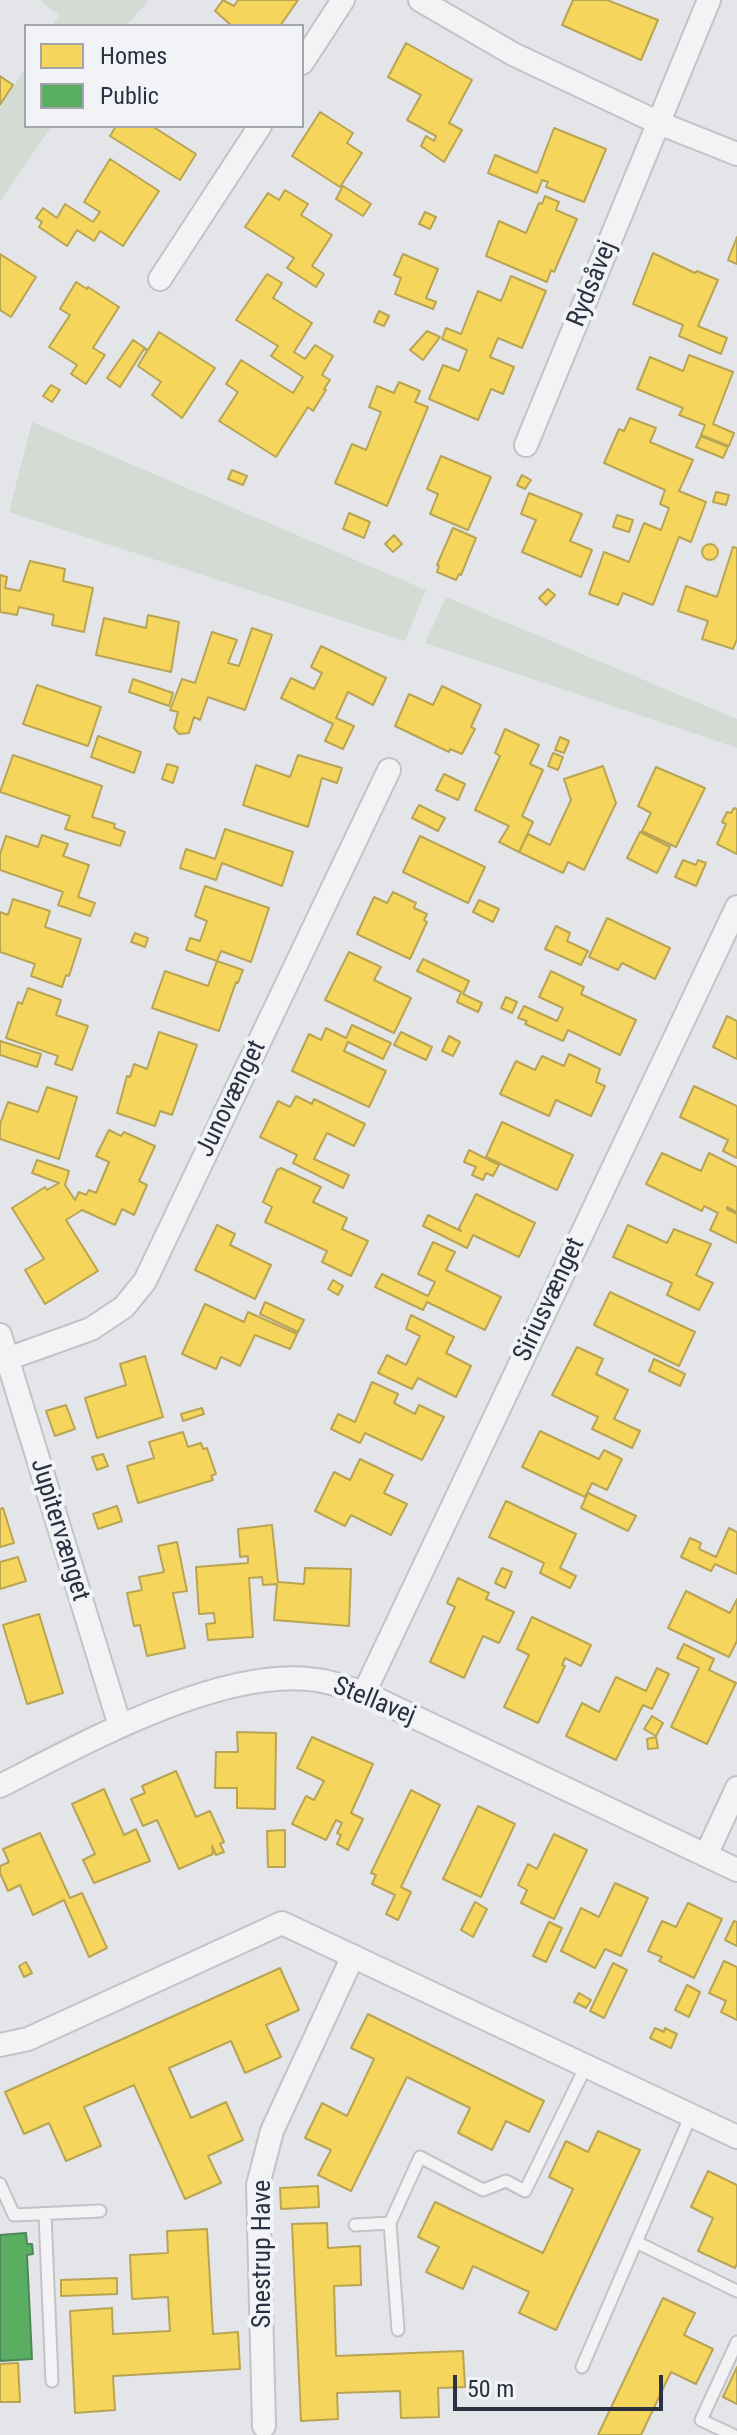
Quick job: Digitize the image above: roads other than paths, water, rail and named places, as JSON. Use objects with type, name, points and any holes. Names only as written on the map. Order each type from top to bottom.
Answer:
[{"type":"street","points":[[304,60],[343,0]]},
{"type":"street","points":[[420,0],[513,54],[659,123],[737,154]]},
{"type":"street","name":"Rydsåvej","points":[[526,445],[709,0]]},
{"type":"street","points":[[160,279],[259,128]]},
{"type":"street","name":"Junovænget","points":[[7,1359],[91,1329],[124,1307],[145,1281],[389,770]]},
{"type":"street","name":"Siriusvænget","points":[[364,1693],[737,907]]},
{"type":"street","name":"Jupitervænget","points":[[0,1335],[120,1726]]},
{"type":"street","name":"Stellavej","points":[[0,1786],[120,1726],[228,1686],[275,1679],[316,1679],[364,1693],[737,1870]]},
{"type":"street","points":[[706,1855],[737,1788]]},
{"type":"street","points":[[0,2045],[28,2039],[282,1923],[737,2137]]},
{"type":"street","name":"Snestrup Have","points":[[264,2426],[258,2185],[272,2131],[353,1956]]},
{"type":"lane","points":[[398,2330],[390,2223],[420,2157],[483,2190],[506,2181],[525,2191],[586,2066]]},
{"type":"lane","points":[[582,2367],[691,2115]]},
{"type":"lane","points":[[0,2184],[14,2215],[100,2211]]},
{"type":"lane","points":[[45,2214],[52,2381]]},
{"type":"lane","points":[[355,2225],[390,2223]]},
{"type":"lane","points":[[636,2242],[737,2291]]},
{"type":"lane","points":[[733,2435],[701,2420],[737,2342]]}]
